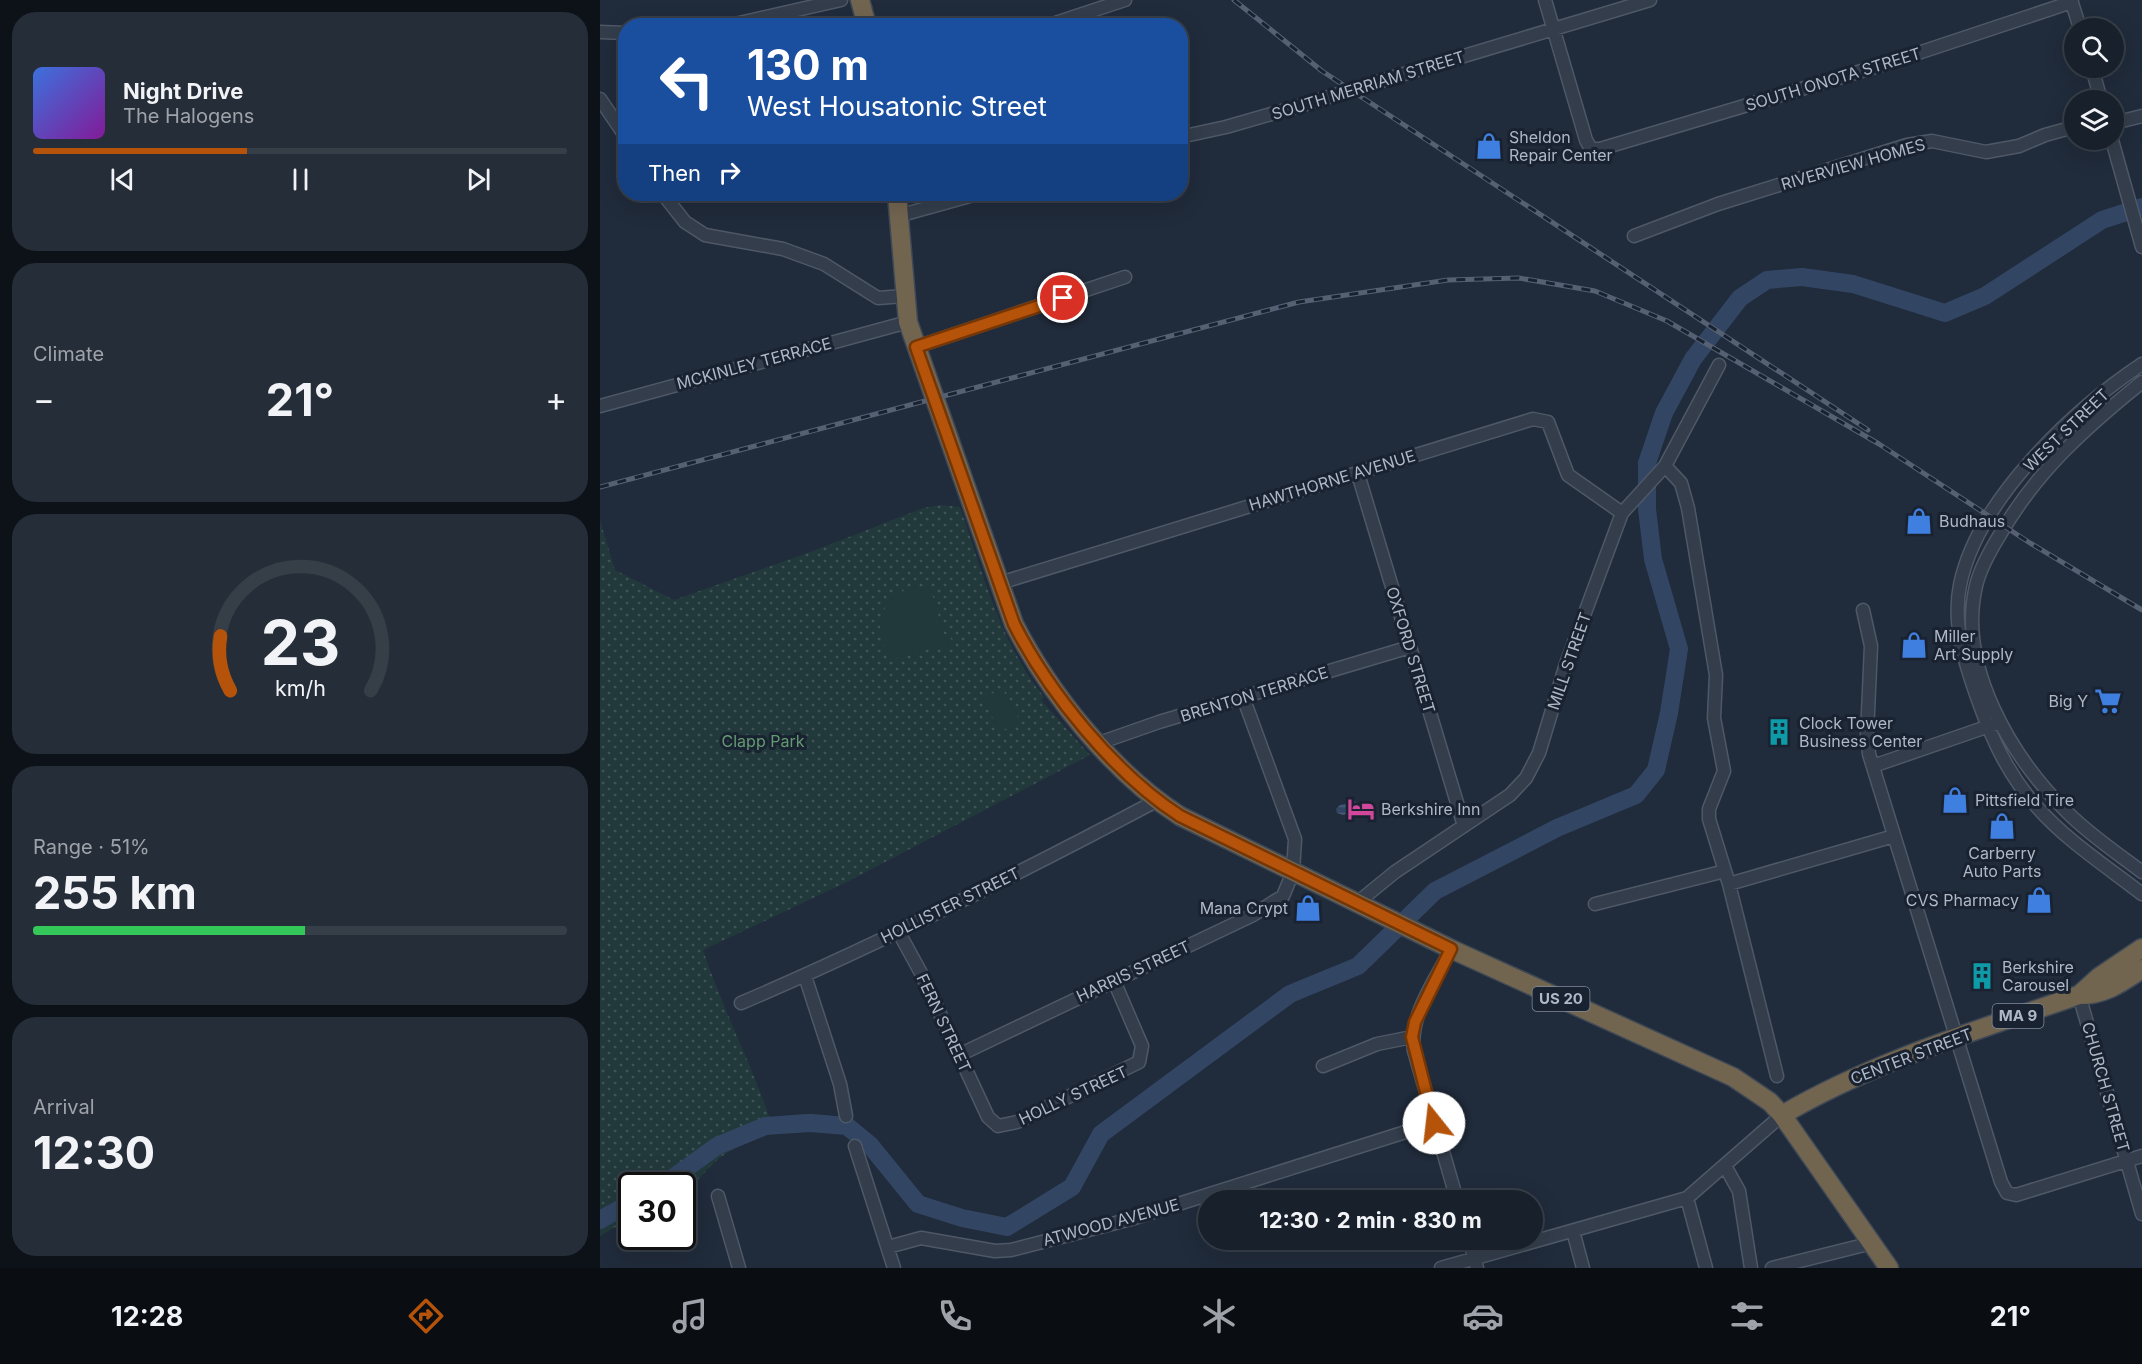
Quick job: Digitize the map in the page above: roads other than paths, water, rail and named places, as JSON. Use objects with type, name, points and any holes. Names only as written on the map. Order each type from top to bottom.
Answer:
[{"type":"highway","points":[[860,0],[865,18]]},
{"type":"highway","name":"US 20","points":[[897,201],[908,322],[1014,624],[1032,660],[1136,784],[1156,801],[1180,816],[1423,936],[1733,1077],[1770,1102],[1782,1115],[1889,1268]]},
{"type":"highway","name":"CENTER STREET","points":[[1782,1115],[1839,1083],[2079,994],[2099,976],[2142,948]]},
{"type":"highway","name":"CENTER STREET","points":[[2079,994],[2095,995],[2108,991],[2142,969]]},
{"type":"street","points":[[762,18],[842,0]]},
{"type":"street","points":[[1070,18],[1125,0]]},
{"type":"street","points":[[1545,0],[1555,29]]},
{"type":"street","name":"SOUTH MERRIAM STREET","points":[[1188,135],[1226,128],[1650,0]]},
{"type":"street","points":[[2072,1],[2077,18]]},
{"type":"street","name":"SOUTH ONOTA STREET","points":[[1555,29],[1586,140],[1591,148],[1600,149],[1885,64],[2072,1]]},
{"type":"street","points":[[600,32],[618,33]]},
{"type":"street","points":[[600,99],[618,125]]},
{"type":"street","points":[[2124,120],[2142,116]]},
{"type":"street","name":"RIVERVIEW HOMES","points":[[1634,236],[1718,204],[1907,145],[1932,141],[1986,152],[2019,146],[2064,130]]},
{"type":"street","points":[[2115,150],[2142,247]]},
{"type":"street","points":[[668,201],[685,222],[705,235],[791,251],[824,264],[878,298],[904,296]]},
{"type":"street","points":[[898,216],[952,201]]},
{"type":"street","points":[[916,347],[1125,277]]},
{"type":"street","name":"MCKINLEY TERRACE","points":[[600,406],[908,322]]},
{"type":"street","name":"WEST STREET","points":[[2142,364],[2099,396],[2041,449],[1996,506],[1971,549],[1960,585],[1958,618],[1966,666],[1988,727],[2007,767],[2037,807],[2074,843],[2142,894]]},
{"type":"street","name":"MILL STREET","points":[[1363,906],[1395,872],[1518,788],[1539,753],[1566,664],[1622,513],[1665,466],[1719,365]]},
{"type":"street","name":"WEST STREET","points":[[2142,382],[2071,442],[2025,494],[1992,549],[1978,578],[1972,606],[1973,646],[1988,693],[2001,722],[2032,771],[2080,824],[2142,872]]},
{"type":"street","name":"WEST STREET","points":[[2121,399],[2142,388]]},
{"type":"street","name":"HAWTHORNE AVENUE","points":[[1000,583],[1118,544],[1358,474],[1533,418],[1548,422],[1553,430],[1568,475],[1622,513]]},
{"type":"street","points":[[1665,466],[1681,483],[1688,508],[1716,675],[1714,717],[1724,771],[1709,809],[1709,819],[1729,884],[1777,1077]]},
{"type":"street","name":"OXFORD STREET","points":[[1358,474],[1464,826]]},
{"type":"street","points":[[1863,610],[1871,646],[1866,734],[1873,766],[1943,986],[2001,1182],[2010,1194],[2057,1183],[2142,1156]]},
{"type":"street","name":"BRENTON TERRACE","points":[[1099,742],[1410,647]]},
{"type":"street","points":[[1243,697],[1295,839],[1293,872]]},
{"type":"street","points":[[1873,766],[1891,757],[2001,722]]},
{"type":"street","name":"HOLLISTER STREET","points":[[741,1003],[805,976],[1065,850],[1156,801]]},
{"type":"street","points":[[1729,884],[1894,836]]},
{"type":"street","points":[[1595,904],[1725,871]]},
{"type":"street","name":"HARRIS STREET","points":[[959,1055],[1274,904],[1283,896],[1293,872]]},
{"type":"street","name":"FERN STREET","points":[[898,931],[921,973],[988,1117]]},
{"type":"street","points":[[1451,949],[1415,1022],[1412,1037],[1454,1190]]},
{"type":"street","points":[[805,976],[840,1084],[846,1116]]},
{"type":"street","name":"HOLLY STREET","points":[[988,1117],[993,1123],[1007,1125],[1110,1078],[1139,1062],[1143,1053],[1140,1042],[1114,981]]},
{"type":"street","name":"CHURCH STREET","points":[[2079,994],[2142,1214]]},
{"type":"street","points":[[1323,1066],[1377,1044],[1412,1037]]},
{"type":"street","points":[[1441,1268],[1476,1263],[1573,1231],[1687,1198],[1782,1115]]},
{"type":"street","name":"ATWOOD AVENUE","points":[[888,1247],[921,1238],[995,1251],[1011,1250],[1131,1219],[1434,1123]]},
{"type":"street","points":[[855,1146],[894,1268]]},
{"type":"street","points":[[1725,1166],[1739,1191],[1751,1268]]},
{"type":"street","points":[[718,1196],[739,1268]]},
{"type":"street","points":[[1687,1198],[1706,1268]]},
{"type":"street","points":[[1573,1231],[1583,1268]]},
{"type":"street","points":[[1772,1268],[1872,1243]]},
{"type":"water","points":[[1354,801],[1361,805],[1357,811],[1343,815],[1337,813],[1336,809],[1340,805]]},
{"type":"waterway","points":[[681,1172],[717,1146],[765,1126],[810,1123],[847,1126],[870,1145],[918,1204],[962,1218],[1007,1227],[1072,1187],[1101,1134],[1290,994],[1358,966],[1435,891],[1557,828],[1636,795],[1656,770],[1669,713],[1679,649],[1653,559],[1647,509],[1647,463],[1664,413],[1693,359],[1740,298],[1767,280],[1802,277],[1853,284],[1945,313],[1985,296],[2102,220],[2142,207]]},
{"type":"waterway","points":[[600,1220],[618,1210]]},
{"type":"railway","points":[[1234,0],[1322,71],[1868,430]]},
{"type":"railway","points":[[600,487],[1299,302],[1448,280],[1519,278],[1595,291],[1667,321],[1879,444],[2030,543],[2142,610]]},
{"type":"place","name":"Sheldon Repair Center","points":[[1489,146]]},
{"type":"place","name":"Budhaus","points":[[1919,521]]},
{"type":"place","name":"Miller Art Supply","points":[[1914,645]]},
{"type":"place","name":"Big Y","points":[[2108,701]]},
{"type":"place","name":"Clock Tower Business Center","points":[[1779,732]]},
{"type":"place","name":"Pittsfield Tire","points":[[1955,800]]},
{"type":"place","name":"Berkshire Inn","points":[[1361,809]]},
{"type":"place","name":"Carberry Auto Parts","points":[[2002,826]]},
{"type":"place","name":"CVS Pharmacy","points":[[2039,900]]},
{"type":"place","name":"Mana Crypt","points":[[1308,908]]},
{"type":"place","name":"Berkshire Carousel","points":[[1982,976]]},
{"type":"park label","name":"Clapp Park","points":[[763,741]]}]
